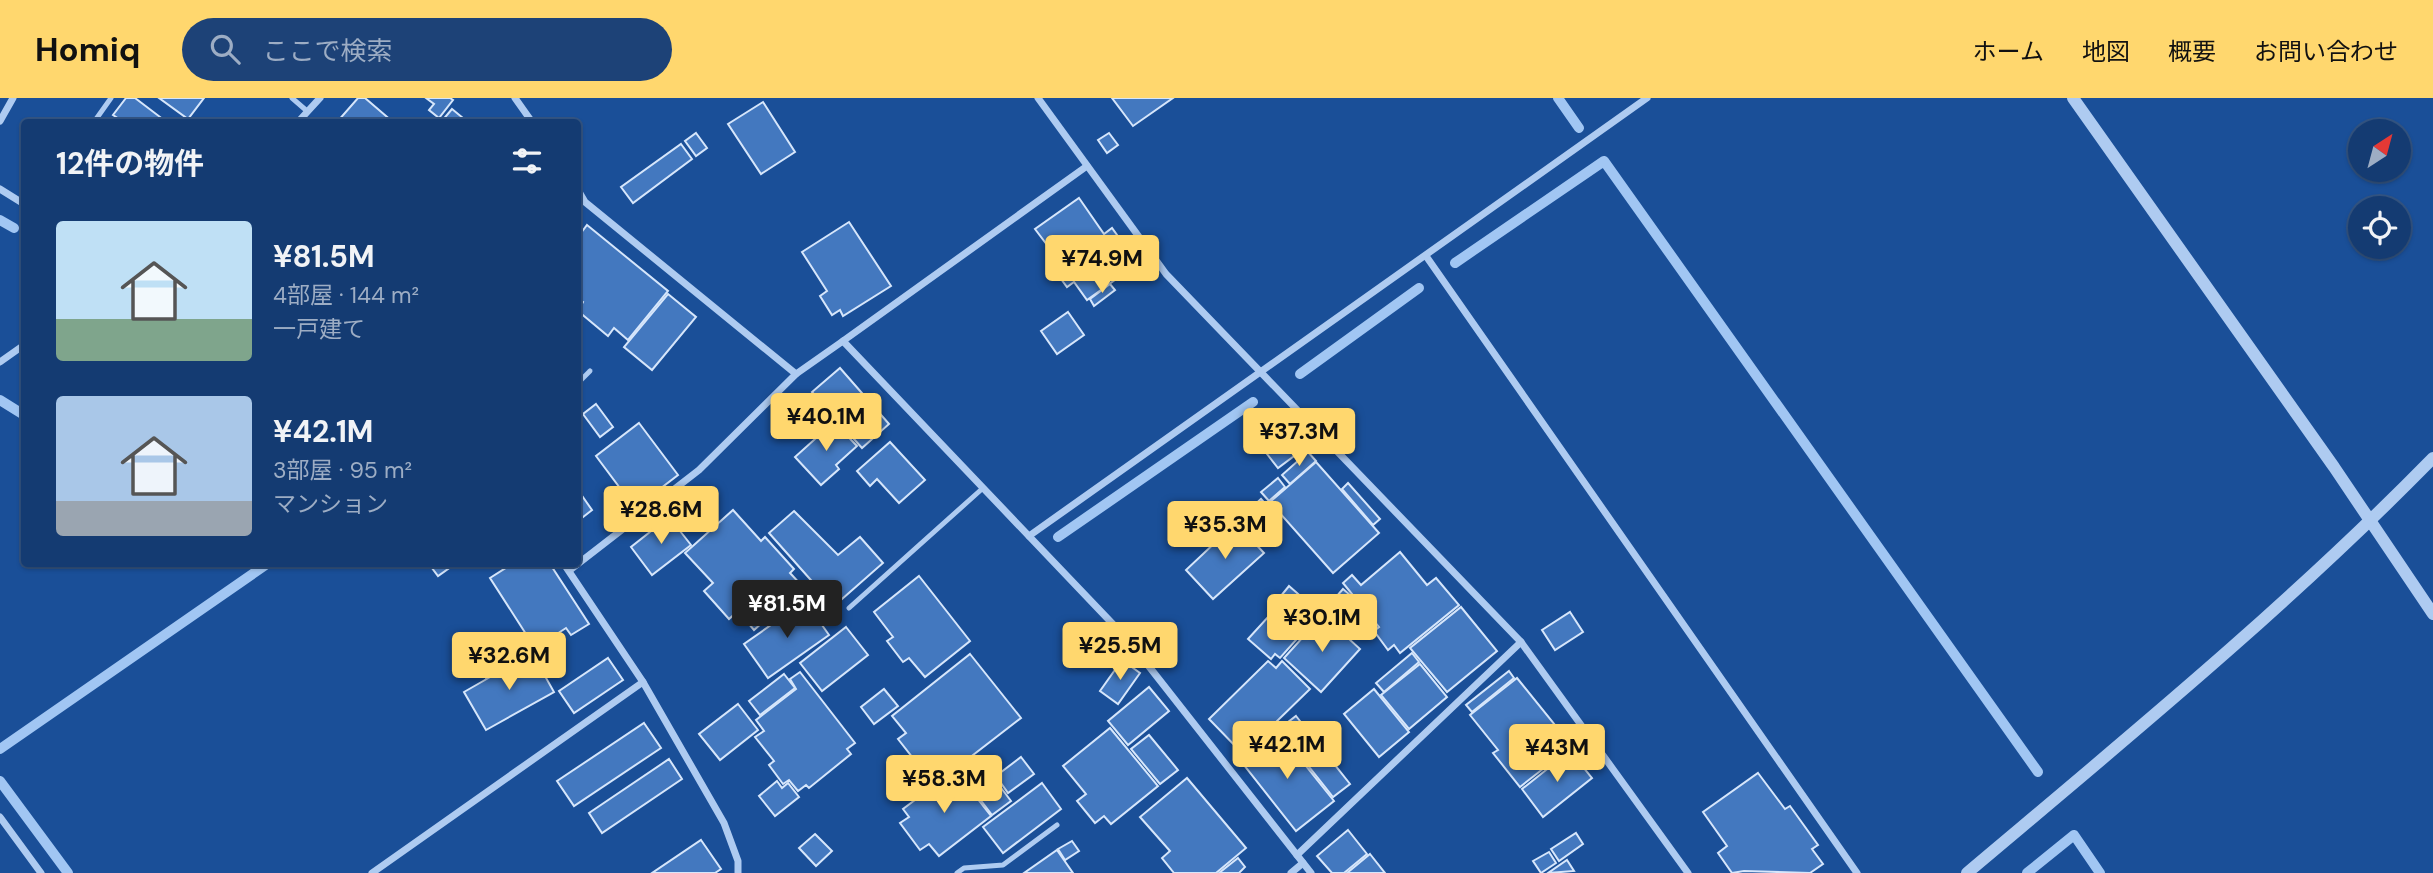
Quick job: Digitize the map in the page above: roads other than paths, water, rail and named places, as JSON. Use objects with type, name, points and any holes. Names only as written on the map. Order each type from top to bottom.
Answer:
[{"type":"street","points":[[0,121],[13,98]]},
{"type":"street","points":[[300,119],[320,98]]},
{"type":"street","points":[[515,98],[530,119]]},
{"type":"street","points":[[1038,98],[1166,274],[1521,642],[1688,873]]},
{"type":"street","points":[[1029,536],[1263,373],[1647,98]]},
{"type":"street","points":[[2073,98],[2433,614]]},
{"type":"street","points":[[581,561],[699,470],[796,374],[1087,166]]},
{"type":"street","points":[[0,189],[21,202]]},
{"type":"street","points":[[581,194],[586,202],[796,374]]},
{"type":"street","points":[[1426,256],[1857,873]]},
{"type":"street","points":[[843,341],[1129,641],[1311,873]]},
{"type":"street","points":[[0,362],[21,347]]},
{"type":"street","points":[[1967,873],[2197,679],[2371,522],[2433,458]]},
{"type":"street","points":[[566,567],[643,682],[724,823],[738,861],[738,873]]},
{"type":"street","points":[[569,570],[573,567]]},
{"type":"street","points":[[1297,855],[1521,642]]},
{"type":"street","points":[[372,873],[643,682]]},
{"type":"street","points":[[0,817],[41,873]]},
{"type":"street","points":[[1292,873],[1303,863]]},
{"type":"lane","points":[[96,119],[111,98]]},
{"type":"lane","points":[[292,98],[307,111]]},
{"type":"lane","points":[[581,380],[590,371]]},
{"type":"lane","points":[[849,608],[983,488]]},
{"type":"lane","points":[[957,873],[964,869],[1003,865],[1057,825]]},
{"type":"waterway","points":[[1558,98],[1579,128]]},
{"type":"waterway","points":[[1455,263],[1604,161],[2038,772]]},
{"type":"waterway","points":[[0,220],[14,228]]},
{"type":"waterway","points":[[1300,374],[1419,288]]},
{"type":"waterway","points":[[0,400],[21,413]]},
{"type":"waterway","points":[[1058,537],[1253,402]]},
{"type":"waterway","points":[[0,749],[263,567]]},
{"type":"waterway","points":[[0,781],[68,873]]},
{"type":"waterway","points":[[2027,873],[2074,835],[2100,873]]}]
